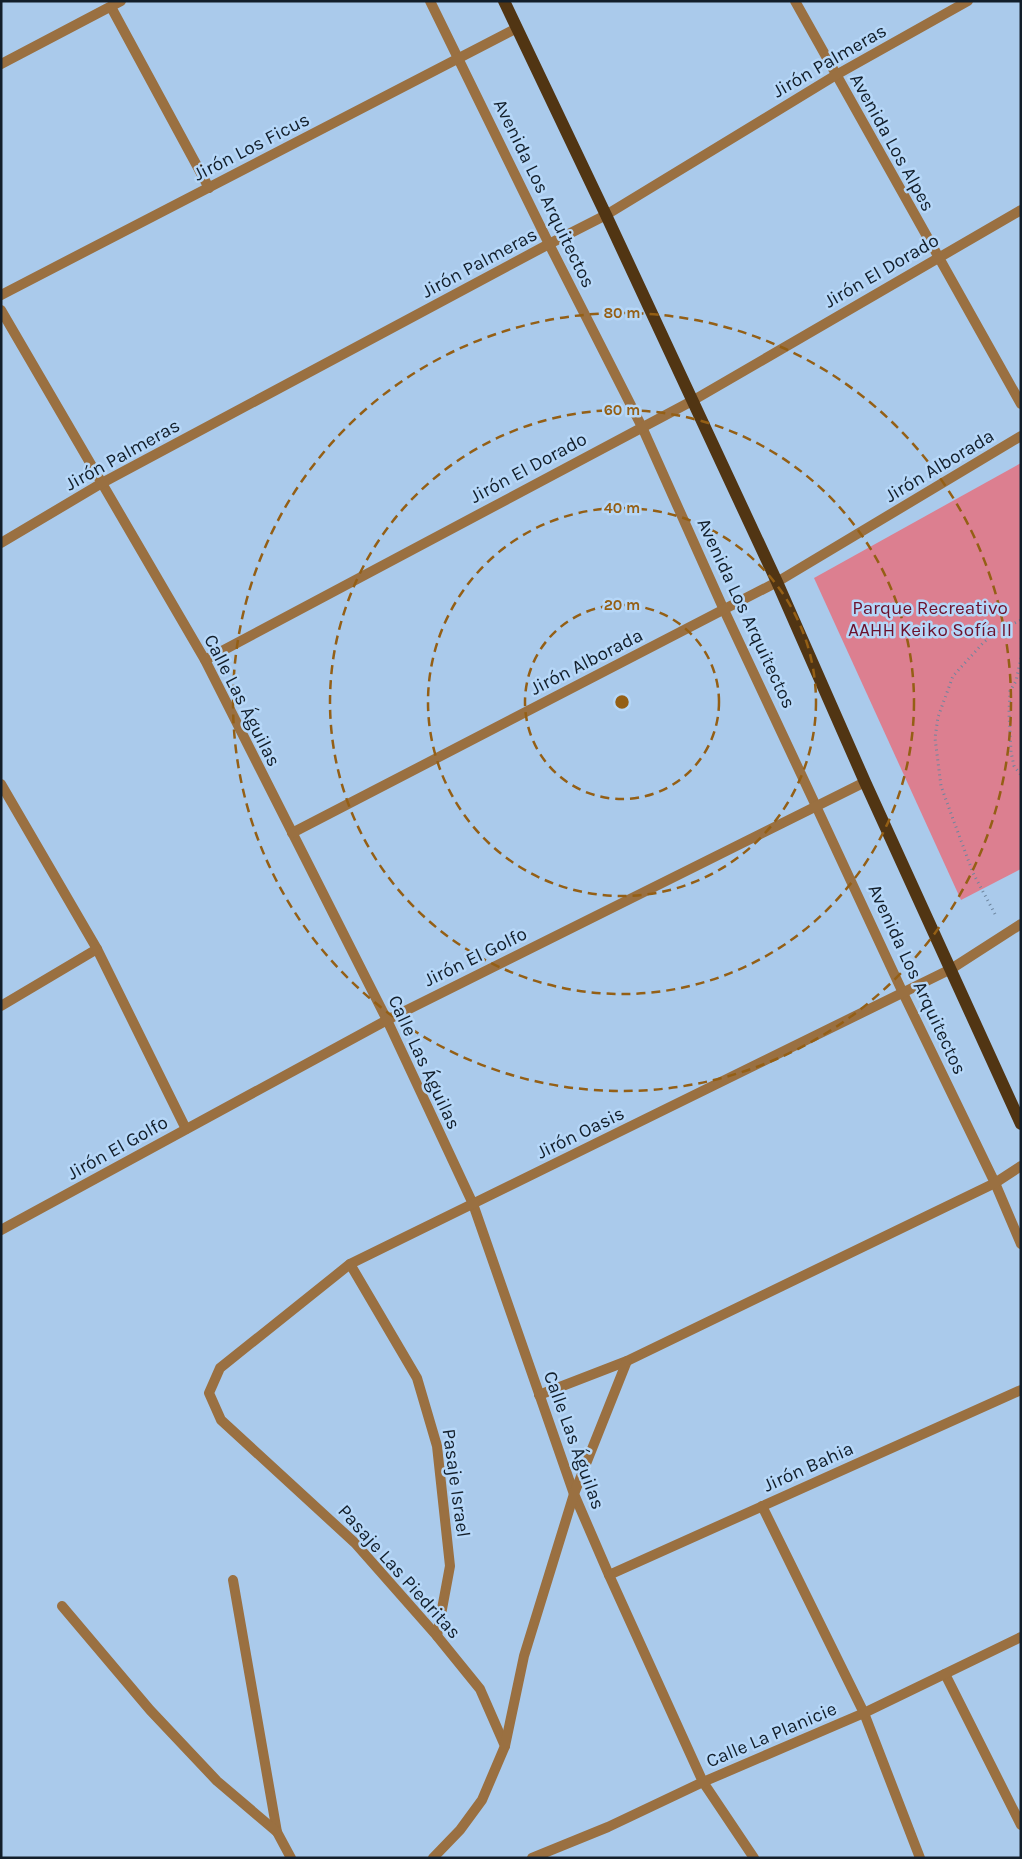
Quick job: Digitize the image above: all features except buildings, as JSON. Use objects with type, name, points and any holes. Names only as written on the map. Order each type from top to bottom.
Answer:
[{"type":"main road","name":"Avenida Los Arquitectos","points":[[504,1],[777,582],[865,782],[1021,1124]]},
{"type":"street","points":[[1,64],[121,1]]},
{"type":"street","name":"Avenida Los Arquitectos","points":[[430,1],[549,244],[642,427],[724,610],[903,993],[995,1183],[1021,1244]]},
{"type":"street","name":"Avenida Los Alpes","points":[[794,1],[1021,404]]},
{"type":"street","name":"Jirón Palmeras","points":[[1,543],[102,483],[606,215],[836,75],[968,1]]},
{"type":"street","points":[[111,7],[209,188]]},
{"type":"street","name":"Jirón Los Ficus","points":[[1,295],[517,28]]},
{"type":"street","name":"Jirón El Dorado","points":[[205,660],[692,401],[1021,210]]},
{"type":"street","name":"Calle Las Águilas","points":[[1,310],[205,660],[387,1020],[473,1204],[574,1494],[609,1575],[702,1782],[754,1858]]},
{"type":"street","name":"Jirón Alborada","points":[[292,833],[777,582],[1021,436]]},
{"type":"street","name":"Jirón El Golfo","points":[[1,1230],[387,1020],[865,782]]},
{"type":"street","points":[[2,787],[97,949],[186,1129]]},
{"type":"street","name":"Jirón Oasis","points":[[221,1420],[209,1393],[220,1368],[350,1264],[951,969],[1021,924]]},
{"type":"street","points":[[1,1006],[97,949]]},
{"type":"street","points":[[539,1395],[627,1361],[995,1183],[1021,1166]]},
{"type":"street","name":"Pasaje Israel","points":[[350,1264],[417,1378],[437,1446],[450,1566],[437,1636]]},
{"type":"street","points":[[433,1858],[460,1830],[482,1800],[505,1746],[524,1656],[574,1494],[627,1361]]},
{"type":"street","name":"Jirón Bahia","points":[[609,1575],[1021,1390]]},
{"type":"street","name":"Pasaje Las Piedritas","points":[[221,1420],[355,1543],[437,1636],[480,1688],[505,1746]]},
{"type":"street","points":[[762,1506],[864,1713],[920,1858]]},
{"type":"street","points":[[233,1580],[277,1832],[291,1858]]},
{"type":"street","points":[[62,1606],[150,1710],[217,1781],[277,1832]]},
{"type":"street","name":"Calle La Planicie","points":[[532,1858],[608,1828],[702,1782],[864,1713],[1021,1636]]},
{"type":"street","points":[[945,1674],[1021,1825]]},
{"type":"path","points":[[1005,935],[974,874],[953,819],[942,786],[935,738],[938,717],[953,676],[984,642],[998,631],[1021,620]]},
{"type":"path","points":[[1021,658],[1016,680],[1010,692],[1009,713],[1011,752],[1014,766],[1021,775]]},
{"type":"green space","name":"Parque Recreativo AAHH Keiko Sofía II","points":[[1021,463],[1021,869],[961,900],[814,578]]}]
